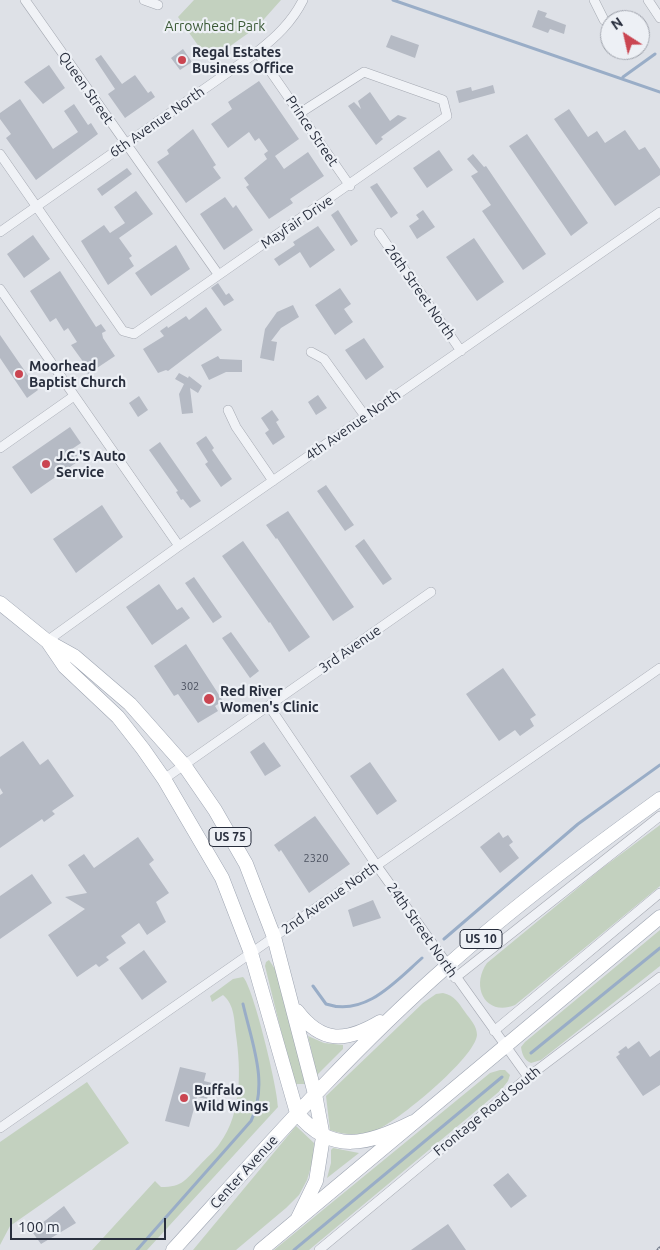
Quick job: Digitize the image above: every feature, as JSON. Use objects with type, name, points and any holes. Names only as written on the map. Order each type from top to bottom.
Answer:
[{"type":"main road","name":"US 75","points":[[0,603],[47,641],[74,656],[130,704],[184,766],[215,810],[246,864],[274,937],[315,1094],[323,1136],[316,1181],[297,1220]]},
{"type":"main road","name":"US 75","points":[[47,641],[64,667],[118,718],[164,779],[222,878],[250,954],[297,1113]]},
{"type":"main road","name":"US 10","points":[[315,1094],[396,1013],[447,966],[594,847],[660,799]]},
{"type":"main road","points":[[261,1250],[660,918]]},
{"type":"main road","points":[[293,1006],[309,1026],[323,1034],[334,1036],[353,1036],[396,1013]]},
{"type":"main road","name":"Center Avenue","points":[[174,1250],[315,1094]]},
{"type":"main road","points":[[297,1113],[309,1128],[323,1136],[342,1142],[362,1142],[386,1135],[413,1122]]},
{"type":"street","name":"Queen Street","points":[[25,0],[218,274]]},
{"type":"street","points":[[144,0],[158,5]]},
{"type":"street","name":"6th Avenue North","points":[[0,232],[277,37],[296,13],[303,0]]},
{"type":"street","points":[[594,0],[600,12]]},
{"type":"street","points":[[648,0],[660,17]]},
{"type":"street","name":"Prince Street","points":[[257,52],[350,186]]},
{"type":"street","name":"Mayfair Drive","points":[[0,154],[122,331],[134,334],[218,274],[350,186],[447,116],[444,100],[364,72],[300,113]]},
{"type":"street","name":"4th Avenue North","points":[[47,641],[178,546],[660,212]]},
{"type":"street","name":"26th Street North","points":[[379,233],[461,351]]},
{"type":"street","points":[[0,289],[178,546]]},
{"type":"street","points":[[311,352],[324,359],[365,416]]},
{"type":"street","points":[[0,448],[74,396]]},
{"type":"street","points":[[228,410],[236,427],[273,481]]},
{"type":"street","name":"3rd Avenue","points":[[164,779],[431,592]]},
{"type":"street","name":"2nd Avenue North","points":[[0,1128],[660,668]]},
{"type":"street","name":"24th Street North","points":[[270,706],[377,866],[455,978],[528,1077]]},
{"type":"street","points":[[455,978],[660,816]]},
{"type":"street","points":[[494,1031],[660,893]]},
{"type":"street","name":"Frontage Road South","points":[[319,1250],[528,1077],[660,977]]},
{"type":"green space","name":"Arrowhead Park","points":[[194,0],[281,0],[257,27],[209,61],[178,17]]},
{"type":"green space","points":[[660,825],[660,886],[515,1005],[505,1008],[496,1007],[489,1003],[484,998],[480,981],[487,963],[601,869]]},
{"type":"green space","points":[[660,930],[660,966],[541,1060],[531,1063],[527,1060],[521,1047],[525,1042]]},
{"type":"green space","points":[[269,960],[277,972],[306,1084],[294,1084],[265,966]]},
{"type":"green space","points":[[243,977],[253,999],[264,1039],[274,1080],[278,1107],[147,1250],[92,1250],[155,1181],[161,1187],[174,1186],[183,1182],[216,1149],[227,1131],[236,1105],[238,1091],[238,1048],[230,1004],[223,995],[212,1002],[210,996],[233,979]]},
{"type":"green space","points":[[443,993],[456,1000],[476,1029],[477,1035],[473,1045],[463,1058],[450,1073],[416,1103],[375,1131],[364,1134],[352,1134],[330,1130],[326,1096],[423,1003],[436,994]]},
{"type":"green space","points":[[308,1036],[324,1043],[343,1045],[343,1049],[317,1075]]},
{"type":"green space","points":[[505,1070],[510,1075],[501,1090],[309,1250],[274,1250],[490,1073]]},
{"type":"green space","points":[[87,1082],[129,1143],[10,1226],[0,1245],[0,1142]]},
{"type":"green space","points":[[296,1126],[314,1143],[313,1160],[307,1180],[299,1195],[236,1250],[193,1250]]},
{"type":"green space","points":[[333,1148],[359,1153],[327,1178],[331,1163],[331,1150]]},
{"type":"building","points":[[538,10],[547,13],[545,17],[566,25],[564,34],[550,29],[548,33],[532,27]]},
{"type":"building","points":[[391,35],[419,45],[415,58],[386,47]]},
{"type":"building","name":"Regal Estates Business Office","points":[[183,49],[192,62],[180,70],[171,58]]},
{"type":"building","points":[[101,55],[122,84],[135,75],[148,93],[151,91],[155,97],[125,118],[108,94],[115,89],[95,59]]},
{"type":"building","points":[[49,65],[65,88],[43,104],[24,82]]},
{"type":"building","points":[[259,81],[299,139],[275,156],[284,169],[308,152],[324,176],[290,199],[293,203],[269,219],[246,187],[249,185],[244,178],[267,159],[264,154],[268,151],[259,138],[255,141],[249,132],[228,148],[211,124],[232,109],[228,102]]},
{"type":"building","points":[[493,85],[495,93],[459,103],[456,91],[471,87],[472,91]]},
{"type":"building","points":[[370,92],[390,121],[398,115],[407,118],[381,137],[383,139],[376,145],[348,106],[354,102],[361,109],[358,101]]},
{"type":"building","points":[[20,99],[53,149],[78,132],[64,111],[74,104],[88,125],[91,123],[98,134],[36,180],[6,138],[11,134],[0,119],[0,113]]},
{"type":"building","points":[[569,109],[588,137],[597,131],[605,143],[625,130],[639,150],[645,147],[660,169],[660,175],[615,206],[554,119]]},
{"type":"building","points":[[193,129],[216,165],[213,167],[221,178],[186,203],[157,162],[169,154],[167,150]]},
{"type":"building","points":[[527,134],[588,223],[571,236],[509,146]]},
{"type":"building","points":[[439,150],[453,170],[427,188],[413,168]]},
{"type":"building","points":[[473,154],[484,167],[486,166],[546,254],[523,270],[482,211],[491,205],[471,176],[478,172],[467,159]]},
{"type":"building","points":[[127,168],[132,174],[102,196],[97,189]]},
{"type":"building","points":[[377,183],[398,213],[391,218],[370,187]]},
{"type":"building","points":[[136,191],[153,214],[119,238],[132,256],[129,258],[134,266],[108,285],[81,241],[104,225],[110,233],[125,223],[114,207]]},
{"type":"building","points":[[225,197],[233,208],[236,205],[253,230],[224,250],[200,214]]},
{"type":"building","points":[[338,210],[358,241],[351,246],[331,215]]},
{"type":"building","points":[[423,210],[435,227],[417,239],[409,226],[419,219],[416,215]]},
{"type":"building","points":[[318,226],[335,250],[310,268],[300,252],[279,266],[274,259],[295,245],[293,242]]},
{"type":"building","points":[[33,235],[50,259],[24,278],[7,254]]},
{"type":"building","points":[[474,238],[504,282],[477,301],[446,257]]},
{"type":"building","points":[[176,245],[190,269],[151,296],[135,273]]},
{"type":"building","points":[[60,271],[96,327],[101,324],[106,331],[102,333],[103,338],[115,356],[88,374],[82,365],[84,363],[71,345],[77,342],[68,328],[64,331],[56,318],[50,322],[30,291]]},
{"type":"building","points":[[218,283],[226,295],[229,293],[234,300],[224,306],[211,288]]},
{"type":"building","points":[[340,288],[351,304],[344,309],[353,322],[335,335],[315,305]]},
{"type":"building","points":[[293,305],[299,317],[281,328],[271,341],[277,342],[274,361],[260,358],[265,329],[277,312]]},
{"type":"building","points":[[206,307],[222,330],[168,371],[158,373],[143,349],[164,336],[160,331],[167,326],[168,328],[186,316],[189,320]]},
{"type":"building","name":"Moorhead Baptist Church","points":[[0,335],[38,390],[27,398],[0,358]]},
{"type":"building","points":[[364,338],[384,367],[366,380],[345,350]]},
{"type":"building","points":[[218,356],[220,359],[242,360],[242,372],[226,372],[209,380],[201,365]]},
{"type":"building","points":[[179,373],[188,378],[189,376],[202,386],[198,393],[190,388],[193,413],[182,414],[179,394],[184,384],[175,379]]},
{"type":"building","points":[[318,395],[327,408],[316,415],[308,402]]},
{"type":"building","points":[[139,396],[148,410],[138,417],[129,403]]},
{"type":"building","points":[[272,410],[279,420],[276,422],[285,437],[273,445],[265,433],[269,430],[261,418]]},
{"type":"building","name":"J.C.'S Auto Service","points":[[70,427],[81,443],[72,449],[80,460],[31,494],[12,467]]},
{"type":"building","points":[[206,436],[214,448],[212,450],[232,479],[221,487],[205,464],[208,462],[196,443]]},
{"type":"building","points":[[160,442],[201,501],[190,508],[183,499],[181,500],[176,492],[178,491],[149,450]]},
{"type":"building","points":[[326,485],[354,525],[345,531],[317,491]]},
{"type":"building","points":[[102,505],[123,537],[76,573],[53,539]]},
{"type":"building","points":[[288,511],[354,607],[333,621],[277,538],[266,525]]},
{"type":"building","points":[[364,539],[392,579],[383,585],[355,546]]},
{"type":"building","points":[[243,541],[310,637],[289,652],[270,622],[222,556]]},
{"type":"building","points":[[194,577],[222,617],[213,623],[185,583]]},
{"type":"building","points":[[159,584],[177,610],[182,607],[190,618],[152,645],[126,607]]},
{"type":"building","points":[[231,632],[259,671],[250,678],[222,638]]},
{"type":"building","points":[[186,644],[223,701],[215,706],[218,711],[198,723],[178,694],[174,696],[154,666]]},
{"type":"building","points":[[503,668],[536,715],[530,719],[534,726],[520,736],[515,730],[499,741],[466,694]]},
{"type":"building","points":[[23,741],[40,765],[48,759],[74,796],[52,811],[55,814],[44,822],[42,819],[0,848],[0,795],[3,793],[0,788],[0,757]]},
{"type":"building","points":[[264,742],[281,766],[265,776],[250,752]]},
{"type":"building","points":[[370,762],[397,801],[377,815],[350,776]]},
{"type":"building","points":[[315,816],[350,864],[309,893],[281,850],[279,852],[274,845]]},
{"type":"building","points":[[499,832],[503,838],[508,835],[513,842],[509,845],[519,858],[500,873],[480,847]]},
{"type":"building","points":[[138,837],[154,860],[149,864],[169,893],[156,902],[166,922],[147,935],[139,923],[121,936],[126,943],[106,957],[109,960],[99,967],[96,964],[77,977],[48,935],[85,909],[65,897],[87,893],[68,865],[84,854],[94,868]]},
{"type":"building","points":[[32,874],[52,903],[0,939],[0,896]]},
{"type":"building","points":[[373,900],[381,918],[353,927],[348,910]]},
{"type":"building","points":[[144,950],[167,982],[142,1000],[119,968]]},
{"type":"building","points":[[639,1041],[650,1057],[660,1050],[660,1085],[643,1096],[616,1057],[620,1054],[618,1052],[626,1046],[628,1049]]},
{"type":"building","name":"Buffalo Wild Wings","points":[[180,1067],[206,1073],[204,1081],[212,1083],[207,1099],[197,1097],[189,1127],[165,1121]]},
{"type":"building","points":[[508,1173],[527,1196],[511,1208],[493,1185]]},
{"type":"building","points":[[64,1206],[76,1223],[41,1244],[33,1233],[38,1229],[37,1227]]},
{"type":"building","points":[[448,1224],[466,1250],[411,1250]]},
{"type":"waterway","points":[[393,0],[660,92]]},
{"type":"waterway","points":[[623,77],[655,54]]},
{"type":"waterway","points":[[444,939],[578,824],[660,765]]},
{"type":"waterway","points":[[531,1053],[660,948]]},
{"type":"waterway","points":[[313,986],[326,1004],[340,1007],[354,1006],[390,987],[422,958]]},
{"type":"waterway","points":[[137,1250],[251,1121],[259,1093],[259,1078],[243,1004]]},
{"type":"waterway","points":[[294,1250],[502,1077]]},
{"type":"place","name":"Regal Estates Business Office","points":[[182,60]]},
{"type":"place","name":"Moorhead Baptist Church","points":[[19,374]]},
{"type":"place","name":"J.C.'S Auto Service","points":[[46,464]]},
{"type":"place","name":"Red River Women's Clinic","points":[[209,699]]},
{"type":"place","name":"Buffalo Wild Wings","points":[[184,1098]]}]
